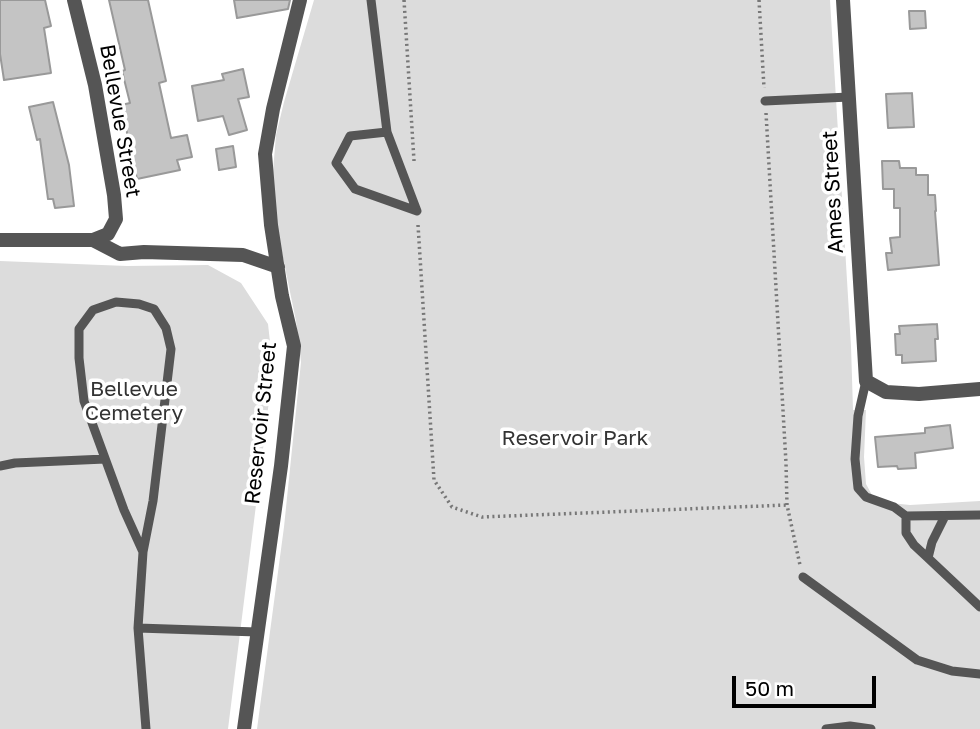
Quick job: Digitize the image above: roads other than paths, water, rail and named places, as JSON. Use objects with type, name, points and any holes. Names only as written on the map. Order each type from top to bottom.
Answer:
[{"type":"street","name":"Bellevue Street","points":[[75,0],[95,85],[116,219],[108,234],[93,240]]},
{"type":"street","name":"Reservoir Street","points":[[243,729],[281,466],[294,346],[282,296],[271,225],[265,154],[273,109],[300,0]]},
{"type":"street","name":"Ames Street","points":[[843,0],[866,381]]},
{"type":"street","points":[[0,240],[93,240],[120,254],[144,252],[243,255],[278,267]]},
{"type":"street","points":[[866,381],[886,392],[908,394],[980,389]]},
{"type":"lane","points":[[371,0],[387,132],[417,211],[355,189],[336,163],[350,136],[387,132]]},
{"type":"lane","points":[[765,101],[849,97]]},
{"type":"lane","points":[[142,552],[84,401],[79,358],[79,329],[93,310],[116,302],[139,304],[154,309],[166,328],[171,349],[153,501],[142,552],[138,628],[146,729]]},
{"type":"lane","points":[[866,381],[858,416],[855,458],[858,488],[866,497],[894,507],[906,516],[980,515]]},
{"type":"lane","points":[[0,466],[105,459]]},
{"type":"lane","points":[[906,516],[906,533],[915,545],[980,607]]},
{"type":"lane","points":[[928,558],[932,542],[945,516]]},
{"type":"lane","points":[[803,577],[917,660],[952,671],[980,674]]},
{"type":"lane","points":[[138,628],[257,632]]},
{"type":"lane","points":[[826,729],[850,726],[870,729]]},
{"type":"park label","name":"Bellevue Cemetery","points":[[134,401]]},
{"type":"park label","name":"Reservoir Park","points":[[575,438]]}]
